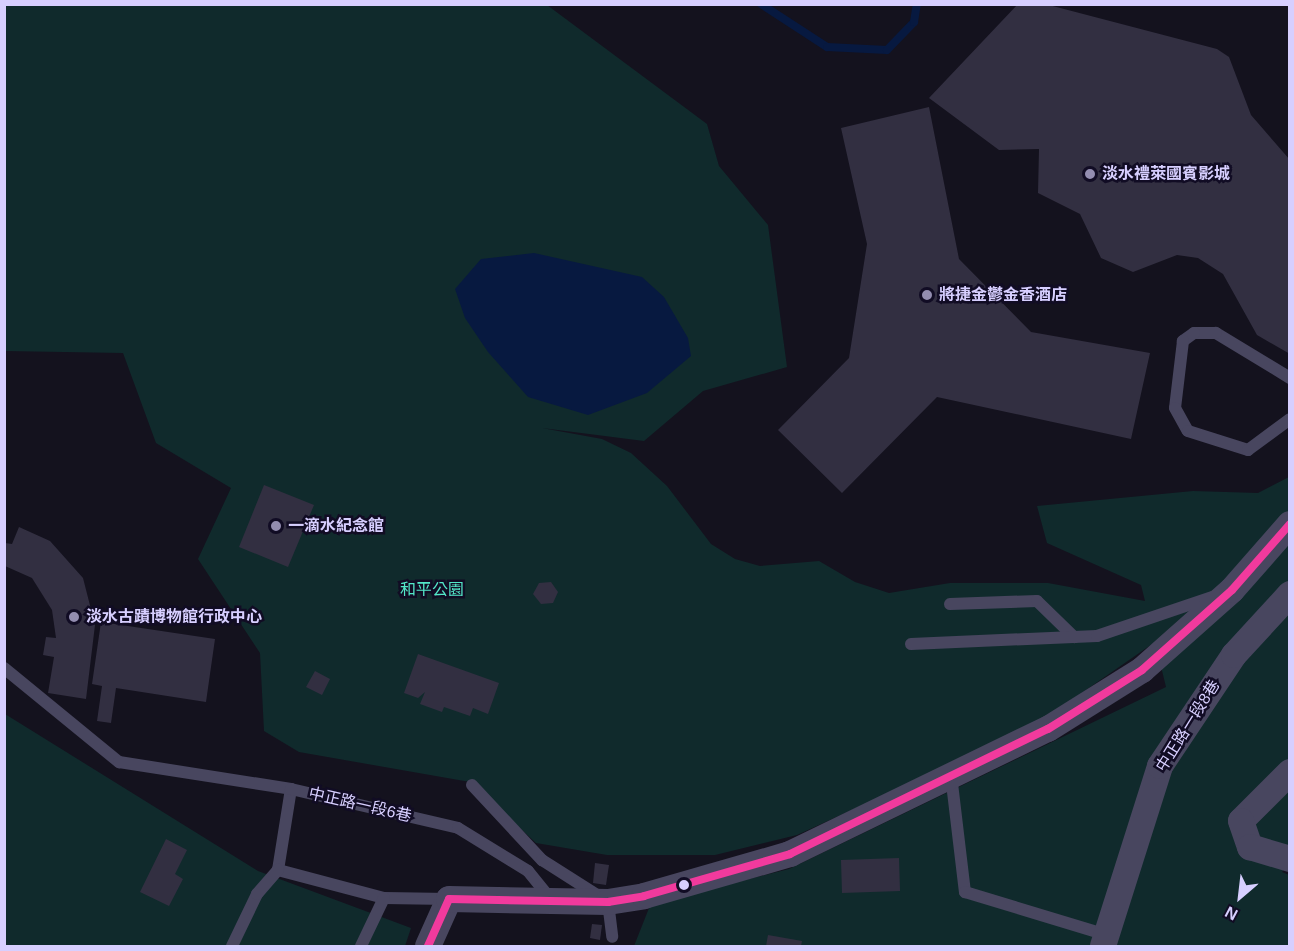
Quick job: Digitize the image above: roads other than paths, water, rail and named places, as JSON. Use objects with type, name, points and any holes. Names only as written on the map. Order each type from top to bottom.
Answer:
[{"type":"street","points":[[428,946],[449,899],[551,899],[608,902],[790,854],[1048,729],[1142,670],[1232,590],[1290,524]]},
{"type":"street","name":"中正路一段8巷","points":[[1103,940],[1160,766],[1234,656],[1290,594]]},
{"type":"street","points":[[1290,772],[1241,821],[1250,847],[1290,859]]},
{"type":"lane","points":[[1290,378],[1216,333],[1194,333],[1183,340],[1175,408],[1188,431],[1248,450],[1290,419]]},
{"type":"lane","points":[[911,644],[1097,636],[1232,590]]},
{"type":"lane","points":[[950,604],[1037,601],[1074,637]]},
{"type":"lane","points":[[4,668],[119,762],[291,789]]},
{"type":"lane","points":[[951,775],[965,892],[1103,940]]},
{"type":"lane","points":[[472,785],[542,860],[608,902],[612,937]]},
{"type":"lane","name":"中正路一段6巷","points":[[278,870],[291,789],[458,828],[528,871],[551,899]]},
{"type":"lane","points":[[232,946],[257,894],[278,870],[384,898],[449,899]]},
{"type":"lane","points":[[361,946],[384,898]]},
{"type":"water","points":[[534,253],[642,277],[664,297],[688,338],[691,356],[647,393],[588,415],[528,397],[488,352],[465,318],[455,289],[481,259]]},
{"type":"waterway","points":[[761,4],[827,47],[887,50],[914,22],[917,4]]},
{"type":"place","name":"淡水禮萊國賓影城","points":[[1090,174]]},
{"type":"place","name":"將捷金鬱金香酒店","points":[[927,295]]},
{"type":"place","name":"一滴水紀念館","points":[[276,526]]},
{"type":"place","name":"淡水古蹟博物館行政中心","points":[[74,617]]},
{"type":"park label","name":"和平公園","points":[[432,590]]}]
